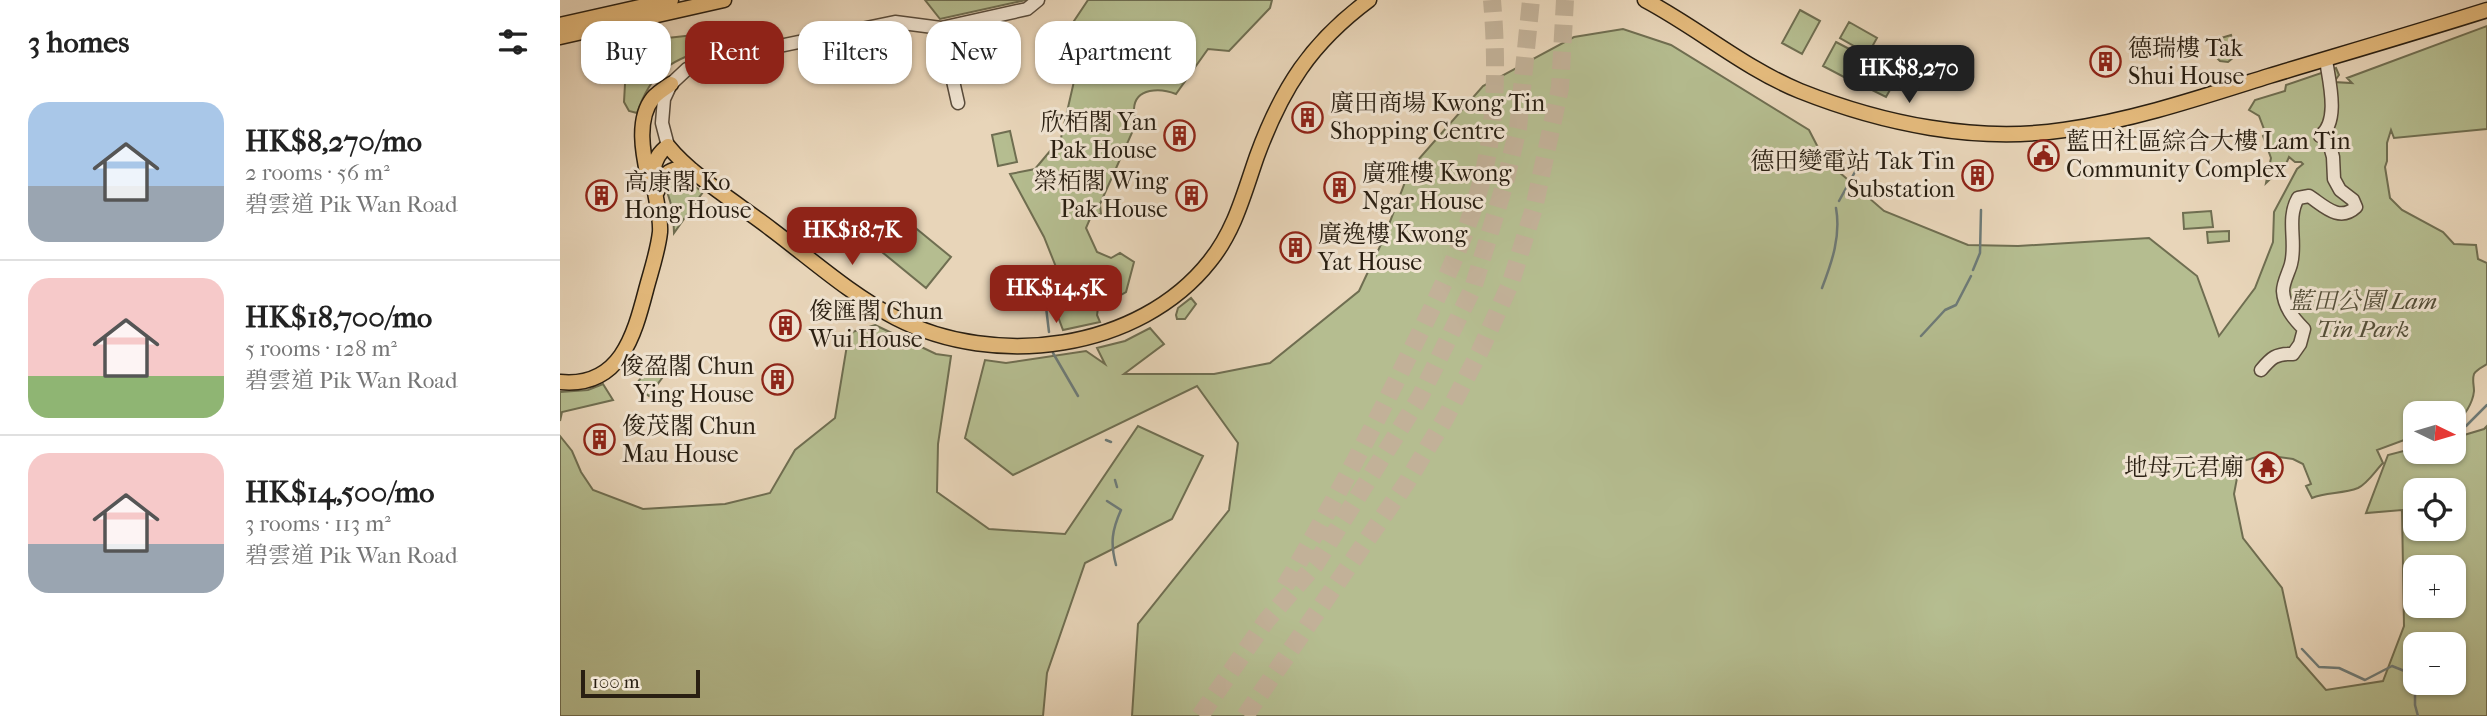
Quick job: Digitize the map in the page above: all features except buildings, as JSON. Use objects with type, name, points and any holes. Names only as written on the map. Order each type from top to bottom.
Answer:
[{"type":"main road","points":[[560,25],[671,0]]},
{"type":"main road","points":[[560,37],[724,0]]},
{"type":"main road","points":[[560,382],[584,381],[611,367],[627,348],[636,329],[657,246],[660,221],[653,175],[654,160],[658,153],[668,146],[693,170],[867,300],[896,318],[964,342],[1001,346],[1056,342],[1095,335],[1128,324],[1154,310],[1186,287],[1210,262],[1231,228],[1266,134],[1300,66],[1341,23],[1369,0]]},
{"type":"main road","points":[[1645,0],[1722,50],[1776,80],[1835,104],[1916,124],[1973,133],[2048,132],[2127,118],[2487,10]]},
{"type":"main road","points":[[656,194],[648,177],[643,146],[643,123],[652,99],[671,84]]},
{"type":"main road","points":[[656,194],[664,174],[670,170],[693,170]]},
{"type":"street","points":[[973,21],[1027,9],[1038,0]]},
{"type":"street","points":[[668,146],[663,131],[664,99],[671,84],[687,69],[722,58],[895,22],[926,26]]},
{"type":"street","points":[[2261,370],[2273,356],[2293,354],[2300,344],[2304,328],[2293,319],[2283,289],[2292,256],[2293,207],[2298,198],[2308,196],[2326,209],[2339,214],[2351,212],[2356,208],[2353,200],[2340,190],[2334,179],[2333,157],[2322,135],[2331,116],[2326,60]]},
{"type":"street","points":[[953,84],[957,103]]},
{"type":"green space","points":[[925,0],[1026,0],[940,19]]},
{"type":"green space","points":[[1088,0],[1272,0],[1270,8],[1229,51],[1208,49],[1196,66],[1196,21],[1074,21]]},
{"type":"green space","points":[[1800,10],[1820,21],[1802,54],[1782,43]]},
{"type":"green space","points":[[1849,22],[1877,38],[1868,54],[1840,38]]},
{"type":"green space","name":"藍田公園 Lam Tin Park","points":[[2487,26],[2487,129],[2394,138],[2391,130],[2385,167],[2390,198],[2402,210],[2443,232],[2454,244],[2476,245],[2478,259],[2487,263],[2487,364],[2474,374],[2474,391],[2466,410],[2466,401],[2403,401],[2403,440],[2377,450],[2383,463],[2358,488],[2312,498],[2306,486],[2311,484],[2303,464],[2293,459],[2263,455],[2240,462],[2234,494],[2243,538],[2282,588],[2297,657],[2326,690],[2383,681],[2404,626],[2404,618],[2466,618],[2466,555],[2403,555],[2403,568],[2402,510],[2366,513],[2388,455],[2403,451],[2403,464],[2466,464],[2466,434],[2487,426],[2487,716],[1132,716],[1138,624],[1229,510],[1238,443],[1197,386],[1013,475],[965,438],[985,360],[1006,363],[1086,351],[1105,364],[1097,348],[1125,341],[1150,328],[1164,344],[1124,374],[1214,374],[1270,363],[1359,291],[1383,240],[1410,169],[1483,86],[1574,37],[1623,29],[1671,45],[1809,130],[1824,159],[1884,211],[1968,245],[2018,246],[2149,238],[2197,276],[2219,336],[2255,288],[2273,242],[2274,212],[2297,169],[2303,164],[2289,157],[2286,164],[2266,183],[2271,158],[2263,136],[2269,132],[2264,129],[2259,116],[2249,110],[2255,100],[2285,91],[2286,85],[2336,68],[2339,75],[2334,82],[2352,83],[2347,78]]},
{"type":"green space","points":[[2231,35],[2234,57],[2228,62],[2220,61],[2215,56],[2211,41]]},
{"type":"green space","points":[[685,36],[685,57],[671,64],[671,38]]},
{"type":"green space","points":[[1836,42],[1874,62],[1861,86],[1823,66]]},
{"type":"green space","points":[[1878,65],[1898,76],[1893,85],[1873,74]]},
{"type":"green space","points":[[1872,77],[1891,88],[1886,97],[1866,87]]},
{"type":"green space","points":[[625,84],[651,84],[637,113],[629,111],[624,102]]},
{"type":"green space","points":[[1073,84],[1183,84],[1176,94],[1150,91],[1135,102],[1135,126],[1100,204],[1101,214],[1092,214],[1086,228],[1097,252],[1111,258],[1120,253],[1134,262],[1126,292],[1098,308],[1100,322],[1063,330],[1057,314],[1066,292],[1044,237],[1010,174],[1035,169],[1061,138]]},
{"type":"green space","points":[[1010,131],[1017,162],[998,166],[992,135]]},
{"type":"green space","points":[[677,177],[703,192],[674,233],[673,211],[666,188],[668,182]]},
{"type":"green space","points":[[2211,211],[2213,227],[2184,229],[2183,213]]},
{"type":"green space","points":[[907,221],[951,257],[926,288],[882,252]]},
{"type":"green space","points":[[2229,231],[2229,241],[2208,243],[2207,232]]},
{"type":"green space","points":[[1191,298],[1196,304],[1185,319],[1177,319],[1178,308]]},
{"type":"green space","points":[[875,325],[936,354],[951,356],[938,444],[937,492],[989,529],[1065,534],[1138,426],[1203,456],[1172,519],[1085,563],[1047,673],[1043,716],[560,716],[560,436],[572,451],[593,490],[643,509],[725,504],[770,493],[795,450],[835,418],[849,333]]},
{"type":"green space","points":[[656,357],[670,367],[649,396],[635,386]]},
{"type":"green space","points":[[603,384],[613,400],[562,412],[560,421],[560,392],[588,390]]},
{"type":"waterway","points":[[1839,201],[1856,170]]},
{"type":"waterway","points":[[1822,288],[1836,239],[1836,208]]},
{"type":"waterway","points":[[1973,270],[1980,253],[1981,210]]},
{"type":"waterway","points":[[1065,274],[1070,275],[1101,304]]},
{"type":"waterway","points":[[1921,336],[1945,310],[1956,305],[1971,276]]},
{"type":"waterway","points":[[1045,299],[1049,332]]},
{"type":"waterway","points":[[1053,353],[1078,396]]},
{"type":"waterway","points":[[2466,426],[2487,405]]},
{"type":"waterway","points":[[1106,440],[1111,442]]},
{"type":"waterway","points":[[1115,480],[1117,487]]},
{"type":"waterway","points":[[1107,501],[1121,510],[1113,537],[1116,565]]},
{"type":"waterway","points":[[2302,649],[2319,667],[2339,668],[2365,680],[2392,666],[2403,670]]},
{"type":"waterway","points":[[2415,695],[2418,716]]},
{"type":"tunnel","points":[[1285,586],[1349,473],[1394,386],[1440,291],[1469,222],[1483,175],[1491,132],[1495,66],[1492,0]]},
{"type":"tunnel","points":[[1200,716],[1266,621],[1315,565],[1420,397],[1473,288],[1505,183],[1518,128],[1531,0]]},
{"type":"tunnel","points":[[1245,716],[1407,482],[1446,417],[1511,282],[1534,208],[1560,88],[1565,0]]},
{"type":"place","name":"德瑞樓 Tak Shui House","points":[[2105,62]]},
{"type":"place","name":"廣田商場 Kwong Tin Shopping Centre","points":[[1307,117]]},
{"type":"place","name":"欣栢閣 Yan Pak House","points":[[1180,136]]},
{"type":"place","name":"藍田社區綜合大樓 Lam Tin Community Complex","points":[[2043,155]]},
{"type":"place","name":"德田變電站 Tak Tin Substation","points":[[1978,175]]},
{"type":"place","name":"廣雅樓 Kwong Ngar House","points":[[1339,187]]},
{"type":"place","name":"榮栢閣 Wing Pak House","points":[[1191,195]]},
{"type":"place","name":"高康閣 Ko Hong House","points":[[601,196]]},
{"type":"place","name":"廣逸樓 Kwong Yat House","points":[[1295,248]]},
{"type":"place","name":"俊匯閣 Chun Wui House","points":[[786,325]]},
{"type":"place","name":"俊盈閣 Chun Ying House","points":[[777,380]]},
{"type":"place","name":"俊茂閣 Chun Mau House","points":[[599,440]]},
{"type":"place","name":"地母元君廟","points":[[2267,467]]}]
